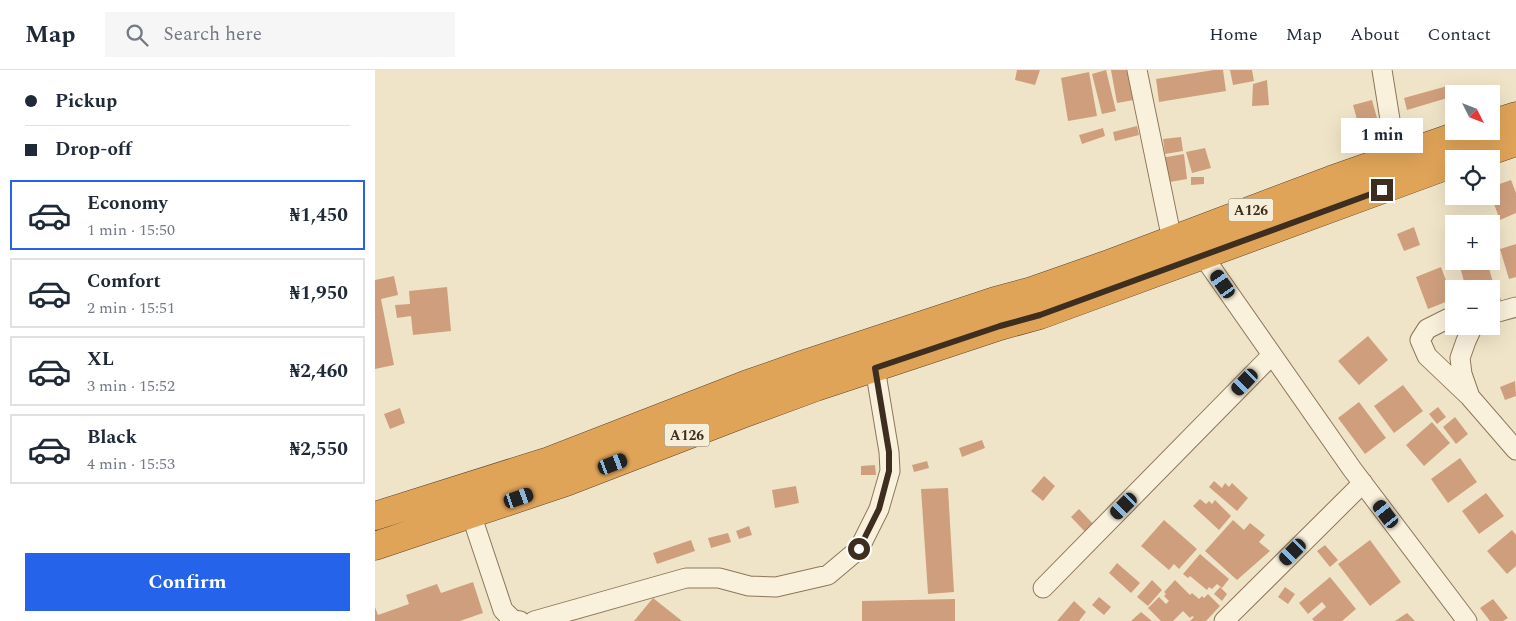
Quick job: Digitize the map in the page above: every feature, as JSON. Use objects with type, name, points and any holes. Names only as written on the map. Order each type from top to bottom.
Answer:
[{"type":"highway","points":[[1500,121],[1516,116]]},
{"type":"highway","name":"A126","points":[[1036,303],[1106,265],[1446,140]]},
{"type":"highway","points":[[1493,150],[1516,142]]},
{"type":"highway","name":"A126","points":[[375,516],[549,461],[802,365],[1036,303],[1203,256],[1445,167]]},
{"type":"highway","name":"A126","points":[[375,546],[566,482],[745,413],[875,368],[997,313]]},
{"type":"street","points":[[1137,70],[1171,240]]},
{"type":"street","points":[[1382,70],[1396,158]]},
{"type":"street","points":[[1203,256],[1363,483],[1467,621]]},
{"type":"street","points":[[1500,311],[1516,307]]},
{"type":"street","points":[[1445,320],[1427,329],[1420,340],[1427,356],[1470,397],[1516,450]]},
{"type":"street","points":[[1468,335],[1460,358],[1462,374],[1470,397]]},
{"type":"street","points":[[1043,588],[1272,355]]},
{"type":"street","points":[[534,621],[686,578],[719,578],[749,586],[775,587],[828,575],[859,549],[879,509],[889,471],[889,452],[875,368]]},
{"type":"street","points":[[1224,621],[1363,483]]},
{"type":"street","points":[[471,514],[503,610],[513,620],[520,621]]},
{"type":"building","points":[[1017,70],[1040,70],[1035,85],[1015,80]]},
{"type":"building","points":[[1106,70],[1116,111],[1102,114],[1092,74]]},
{"type":"building","points":[[1111,70],[1129,70],[1134,100],[1117,103]]},
{"type":"building","points":[[1223,70],[1226,91],[1159,102],[1156,79]]},
{"type":"building","points":[[1230,70],[1252,70],[1254,81],[1233,85]]},
{"type":"building","points":[[1089,72],[1097,116],[1068,121],[1061,78]]},
{"type":"building","points":[[1267,80],[1269,105],[1252,106],[1253,84]]},
{"type":"building","points":[[1445,87],[1445,99],[1407,110],[1404,98]]},
{"type":"building","points":[[1372,100],[1377,118],[1358,123],[1353,105]]},
{"type":"building","points":[[1137,126],[1139,135],[1115,141],[1113,132]]},
{"type":"building","points":[[1103,128],[1105,136],[1082,144],[1079,135]]},
{"type":"building","points":[[1181,137],[1183,151],[1165,154],[1163,139]]},
{"type":"building","points":[[1205,148],[1211,168],[1192,173],[1186,152]]},
{"type":"building","points":[[1184,154],[1187,179],[1164,183],[1161,158]]},
{"type":"building","points":[[1191,177],[1204,177],[1204,184],[1191,185]]},
{"type":"building","points":[[1511,180],[1516,193],[1516,213],[1500,220],[1500,215],[1498,215],[1494,205],[1500,205],[1500,184]]},
{"type":"building","points":[[1414,227],[1420,245],[1404,251],[1397,234]]},
{"type":"building","points":[[1516,244],[1516,277],[1509,279],[1500,249]]},
{"type":"building","points":[[1441,267],[1446,280],[1445,302],[1428,309],[1416,277]]},
{"type":"building","points":[[1461,270],[1490,270],[1492,280],[1464,280]]},
{"type":"building","points":[[394,276],[398,295],[381,299],[394,365],[375,369],[375,280]]},
{"type":"building","points":[[447,287],[451,331],[413,335],[411,316],[397,318],[395,305],[410,304],[409,291]]},
{"type":"building","points":[[1368,336],[1388,360],[1359,385],[1338,361]]},
{"type":"building","points":[[1515,381],[1516,396],[1505,400],[1500,387]]},
{"type":"building","points":[[1403,385],[1423,411],[1394,433],[1374,406]]},
{"type":"building","points":[[1359,402],[1386,438],[1365,454],[1338,418]]},
{"type":"building","points":[[1438,407],[1446,417],[1437,424],[1429,414]]},
{"type":"building","points":[[400,408],[405,423],[390,429],[384,414]]},
{"type":"building","points":[[1455,417],[1468,434],[1456,444],[1443,427]]},
{"type":"building","points":[[1432,422],[1450,443],[1424,466],[1406,445]]},
{"type":"building","points":[[982,440],[985,448],[962,457],[959,448]]},
{"type":"building","points":[[1460,458],[1477,482],[1448,503],[1431,479]]},
{"type":"building","points":[[927,461],[929,468],[914,472],[912,465]]},
{"type":"building","points":[[875,465],[876,475],[861,475],[861,466]]},
{"type":"building","points":[[1044,476],[1055,486],[1043,501],[1031,491]]},
{"type":"building","points":[[1214,481],[1222,488],[1225,483],[1229,487],[1232,483],[1248,498],[1237,511],[1209,487]]},
{"type":"building","points":[[796,486],[799,503],[775,508],[772,490]]},
{"type":"building","points":[[948,488],[954,592],[928,594],[921,489]]},
{"type":"building","points":[[1486,493],[1504,516],[1479,534],[1462,511]]},
{"type":"building","points":[[1200,499],[1206,504],[1209,501],[1212,504],[1215,500],[1231,516],[1219,530],[1193,506]]},
{"type":"building","points":[[1079,509],[1097,528],[1089,536],[1071,517]]},
{"type":"building","points":[[1164,520],[1197,549],[1179,569],[1174,564],[1169,570],[1141,546]]},
{"type":"building","points":[[1233,520],[1244,530],[1250,523],[1265,535],[1259,542],[1270,551],[1237,580],[1205,551]]},
{"type":"building","points":[[749,526],[752,535],[739,539],[736,531]]},
{"type":"building","points":[[1512,530],[1516,535],[1516,566],[1507,574],[1487,551]]},
{"type":"building","points":[[728,533],[731,542],[711,548],[708,538]]},
{"type":"building","points":[[691,540],[695,551],[657,564],[653,553]]},
{"type":"building","points":[[1370,540],[1401,582],[1370,606],[1338,564]]},
{"type":"building","points":[[1325,545],[1338,560],[1330,567],[1317,551]]},
{"type":"building","points":[[1200,554],[1229,579],[1222,588],[1217,584],[1212,589],[1209,587],[1207,590],[1190,576],[1188,578],[1183,574]]},
{"type":"building","points":[[1117,563],[1140,583],[1131,593],[1109,573]]},
{"type":"building","points":[[1330,577],[1356,609],[1342,621],[1314,621],[1312,619],[1326,607],[1322,602],[1308,614],[1299,603]]},
{"type":"building","points":[[1152,580],[1162,590],[1148,606],[1137,597]]},
{"type":"building","points":[[1175,580],[1190,595],[1192,593],[1199,599],[1202,596],[1204,598],[1208,594],[1220,606],[1206,621],[1190,621],[1194,617],[1190,618],[1183,611],[1173,621],[1161,621],[1148,608],[1159,597],[1166,604],[1169,601],[1164,596],[1166,594],[1164,592]]},
{"type":"building","points":[[473,582],[483,613],[460,621],[375,621],[375,607],[378,615],[409,604],[406,595],[437,584],[441,593]]},
{"type":"building","points":[[1220,587],[1227,594],[1222,601],[1214,594]]},
{"type":"building","points":[[1285,587],[1295,594],[1288,604],[1278,597]]},
{"type":"building","points":[[1099,597],[1111,607],[1104,615],[1092,605]]},
{"type":"building","points":[[653,598],[682,621],[634,621]]},
{"type":"building","points":[[955,599],[955,621],[862,621],[862,601]]},
{"type":"building","points":[[1493,599],[1508,618],[1503,621],[1490,621],[1480,608]]},
{"type":"building","points":[[1074,601],[1086,612],[1079,621],[1057,621]]},
{"type":"building","points":[[1141,612],[1152,621],[1131,621]]},
{"type":"building","points":[[1407,613],[1415,621],[1395,621]]},
{"type":"route","points":[[859,549],[879,509],[889,471],[889,452],[875,368],[1000,326],[1040,315],[1382,190]]}]
